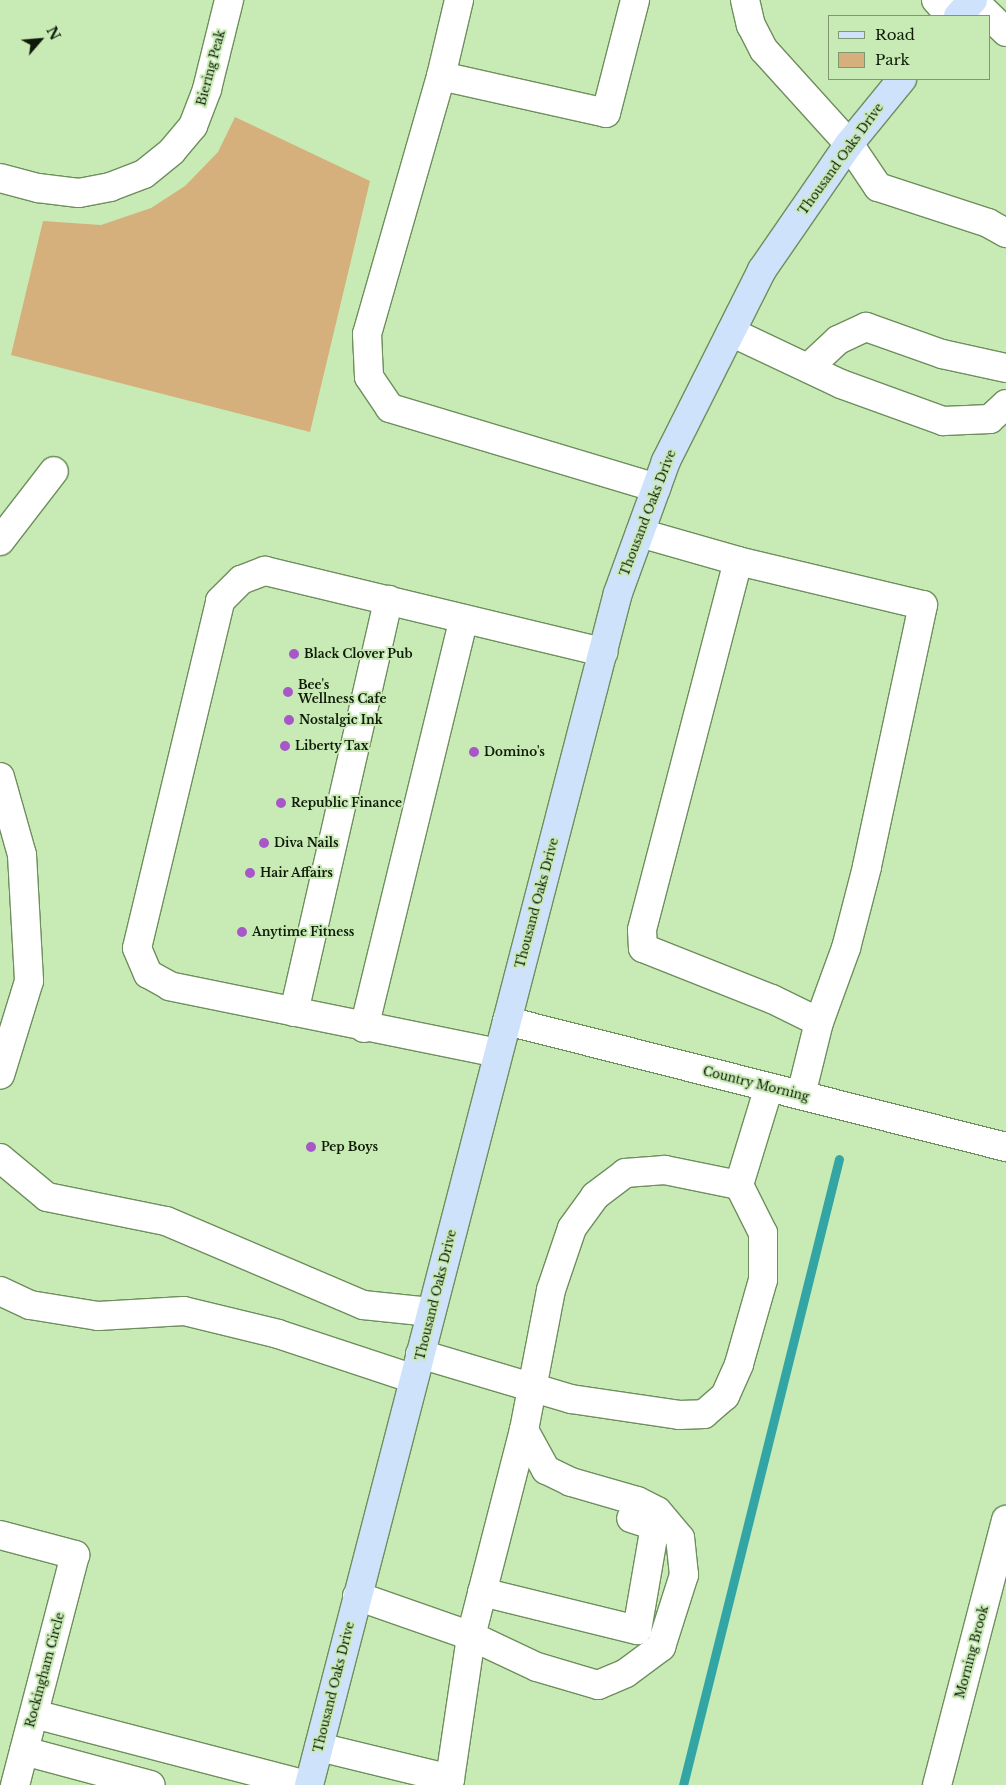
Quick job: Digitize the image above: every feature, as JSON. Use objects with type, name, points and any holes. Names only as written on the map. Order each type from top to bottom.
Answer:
[{"type":"main road","points":[[959,15],[973,0]]},
{"type":"main road","name":"Thousand Oaks Drive","points":[[308,1785],[618,593],[656,488],[694,402],[762,270],[849,144],[901,80]]},
{"type":"street","name":"Biering Peak","points":[[0,178],[38,188],[79,193],[110,187],[144,174],[172,151],[193,126],[208,89],[228,0]]},
{"type":"street","points":[[459,0],[441,76],[367,334],[369,377],[390,408],[656,488]]},
{"type":"street","points":[[441,76],[606,113],[635,0]]},
{"type":"street","points":[[745,0],[751,25],[764,50],[849,144],[878,187],[988,223],[1006,234]]},
{"type":"street","points":[[936,0],[950,15]]},
{"type":"street","points":[[973,0],[988,15]]},
{"type":"street","points":[[991,17],[1006,32]]},
{"type":"street","points":[[808,368],[838,340],[866,327],[942,354],[1006,368]]},
{"type":"street","points":[[731,332],[841,384],[943,421],[1001,416]]},
{"type":"street","points":[[0,541],[54,471]]},
{"type":"street","points":[[640,533],[738,561],[923,605],[867,867],[846,948],[819,1022],[801,1095]]},
{"type":"street","points":[[738,561],[642,930],[643,948],[772,999],[819,1022]]},
{"type":"street","points":[[498,1053],[364,1028],[170,986],[148,974],[137,948],[220,601],[241,580],[265,571],[603,652]]},
{"type":"street","points":[[294,1012],[388,600]]},
{"type":"street","points":[[364,1028],[464,619]]},
{"type":"street","points":[[0,777],[22,855],[29,980],[0,1075]]},
{"type":"street","name":"Country Morning","points":[[506,1020],[1006,1147]]},
{"type":"street","points":[[0,1291],[30,1305],[98,1316],[184,1311],[417,1366],[571,1399],[679,1415],[704,1414],[725,1396],[739,1364],[763,1280],[763,1233],[739,1185],[769,1087]]},
{"type":"street","points":[[0,1158],[47,1197],[166,1221],[363,1306],[431,1312]]},
{"type":"street","points":[[319,1748],[450,1779],[471,1636],[524,1430],[552,1290],[569,1237],[595,1196],[625,1173],[665,1170],[739,1185]]},
{"type":"street","points":[[482,1592],[637,1630],[656,1526],[558,1495],[524,1430]]},
{"type":"street","points":[[357,1596],[471,1636],[537,1667],[598,1685],[626,1674],[661,1647],[684,1575],[680,1538],[657,1511],[637,1501],[571,1482],[546,1470]]},
{"type":"street","name":"Morning Brook","points":[[938,1785],[1006,1520]]},
{"type":"street","name":"Rockingham Circle","points":[[0,1535],[75,1555],[15,1785]]},
{"type":"street","points":[[34,1714],[308,1785]]},
{"type":"street","points":[[24,1751],[142,1783],[144,1743]]},
{"type":"green space","points":[[235,117],[370,181],[310,432],[11,355],[43,221],[101,225],[151,208],[185,186],[218,152]]},
{"type":"waterway","points":[[683,1785],[839,1159]]},
{"type":"place","name":"Black Clover Pub","points":[[294,654]]},
{"type":"place","name":"Bee's Wellness Cafe","points":[[288,692]]},
{"type":"place","name":"Nostalgic Ink","points":[[289,720]]},
{"type":"place","name":"Liberty Tax","points":[[285,746]]},
{"type":"place","name":"Domino's","points":[[474,752]]},
{"type":"place","name":"Republic Finance","points":[[281,803]]},
{"type":"place","name":"Diva Nails","points":[[264,843]]},
{"type":"place","name":"Hair Affairs","points":[[250,873]]},
{"type":"place","name":"Anytime Fitness","points":[[242,932]]},
{"type":"place","name":"Pep Boys","points":[[311,1147]]}]
